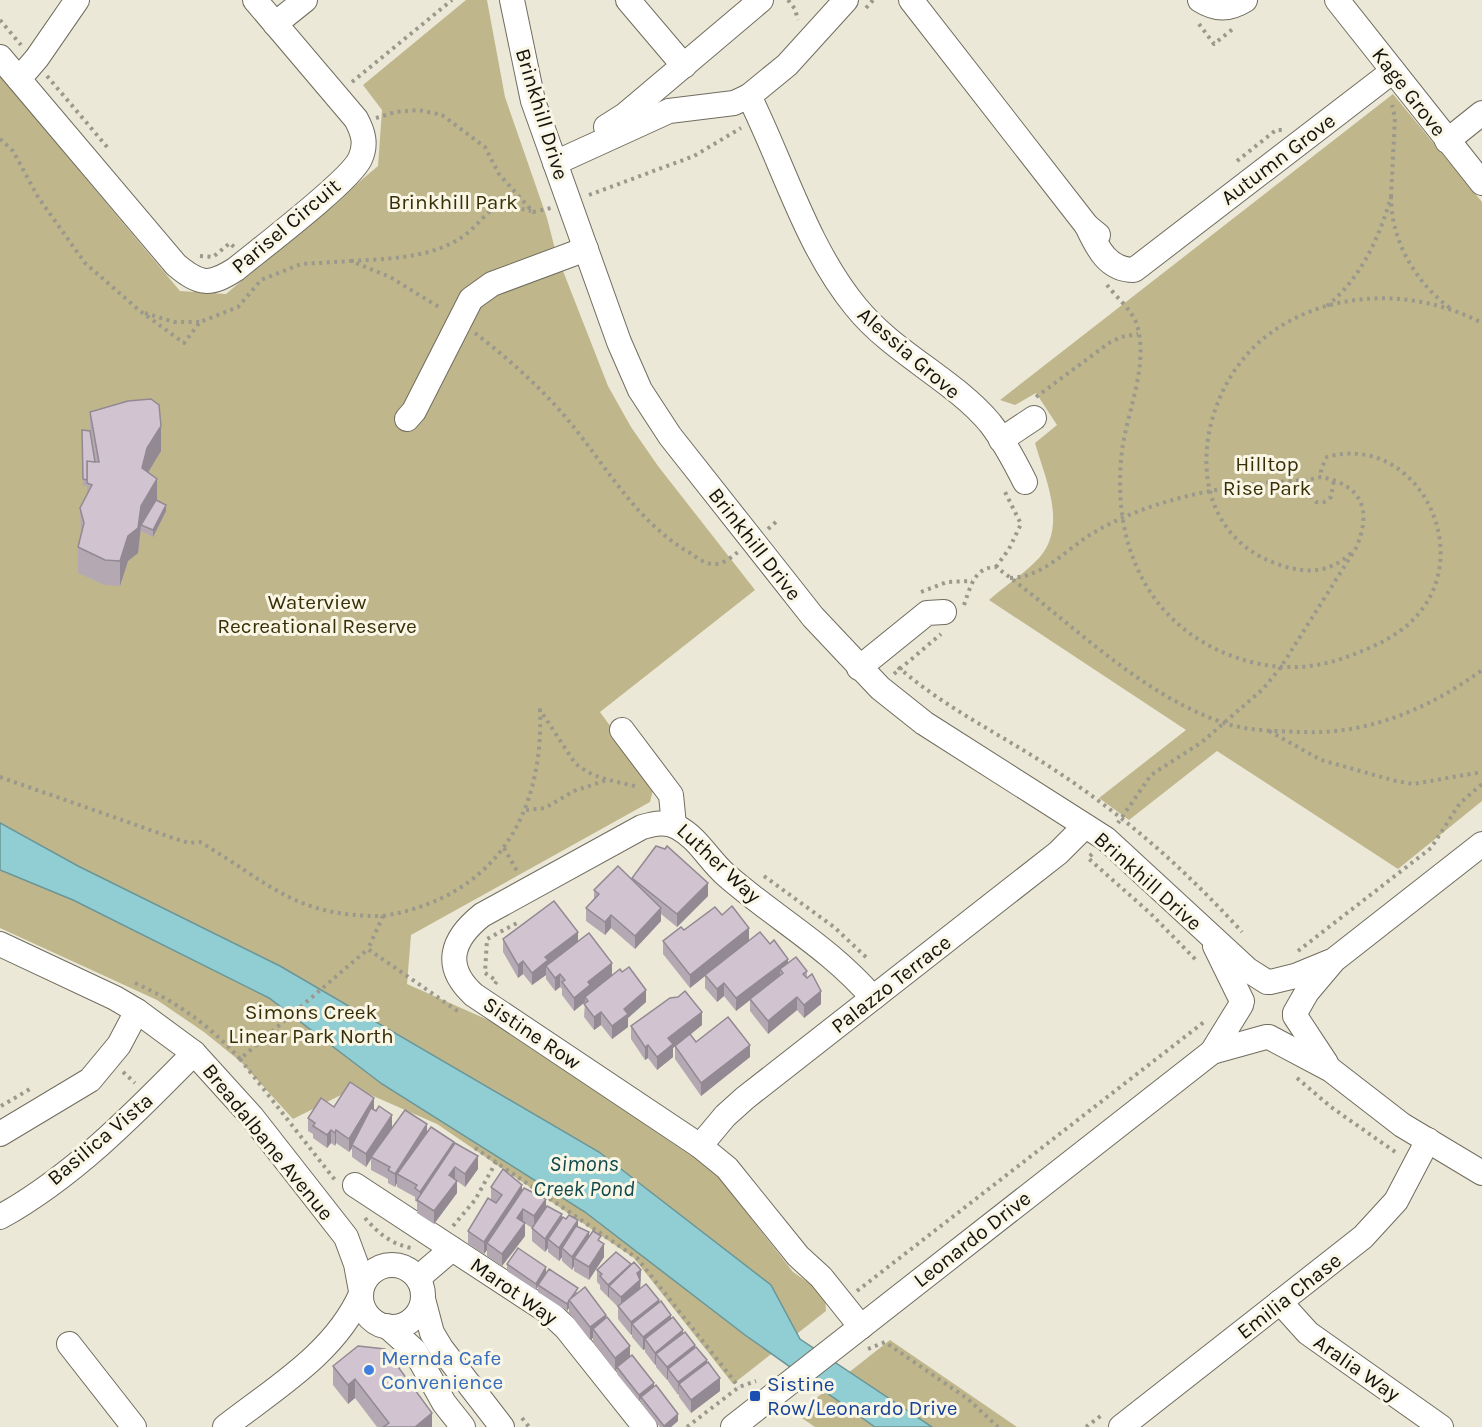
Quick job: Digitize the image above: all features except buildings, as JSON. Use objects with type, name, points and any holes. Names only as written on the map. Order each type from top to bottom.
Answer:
[{"type":"street","points":[[19,80],[35,61],[77,0]]},
{"type":"street","points":[[255,0],[362,130]]},
{"type":"street","points":[[275,24],[305,0]]},
{"type":"street","name":"Brinkhill Drive","points":[[512,0],[533,101],[586,249],[640,390],[670,435],[813,617],[880,688],[924,723],[1106,839],[1248,970],[1269,982]]},
{"type":"street","points":[[628,0],[684,66]]},
{"type":"street","points":[[553,156],[605,127],[655,90],[761,0]]},
{"type":"street","points":[[553,156],[669,111],[734,103],[754,106],[787,65],[846,0]]},
{"type":"street","name":"Autumn Grove","points":[[911,0],[1087,226],[1098,249],[1109,262],[1124,270],[1134,270],[1147,262],[1163,246],[1393,71]]},
{"type":"street","points":[[1200,0],[1215,8],[1227,8],[1245,0]]},
{"type":"street","name":"Kage Grove","points":[[1337,0],[1482,183]]},
{"type":"street","name":"Parisel Circuit","points":[[0,57],[176,265],[187,274],[206,282],[214,281],[246,260],[350,173],[363,150],[362,130]]},
{"type":"street","points":[[655,90],[669,111]]},
{"type":"street","name":"Alessia Grove","points":[[754,106],[827,265],[856,308],[891,342],[989,422],[1025,482]]},
{"type":"street","points":[[1447,141],[1482,113]]},
{"type":"street","points":[[407,419],[414,411],[471,299],[492,284],[586,249]]},
{"type":"street","points":[[1001,440],[1034,408]]},
{"type":"street","points":[[859,668],[927,613],[950,620]]},
{"type":"street","name":"Luther Way","points":[[622,730],[671,795],[674,825],[696,840],[710,860],[727,876],[838,961],[873,998]]},
{"type":"street","name":"Sistine Row","points":[[674,825],[658,822],[642,827],[482,915],[467,927],[454,952],[460,977],[466,987],[483,1000],[700,1146],[727,1168],[798,1256],[821,1276],[855,1293],[856,1331]]},
{"type":"street","name":"Palazzo Terrace","points":[[700,1146],[725,1116],[1058,853],[1085,826]]},
{"type":"street","points":[[1268,1037],[1286,1031],[1307,992],[1334,960],[1482,844]]},
{"type":"street","name":"Brinkhill Drive","points":[[1210,936],[1241,1003]]},
{"type":"street","name":"Breadalbane Avenue","points":[[0,944],[77,979],[137,1011],[194,1053],[237,1098],[346,1238],[356,1264],[361,1292]]},
{"type":"street","points":[[1334,960],[1295,976],[1252,987],[1241,1003],[1241,1014],[1250,1030],[1331,1070],[1374,1106],[1482,1173]]},
{"type":"street","points":[[1269,982],[1287,989],[1295,1004],[1295,1015],[1331,1070]]},
{"type":"street","name":"Leonardo Drive","points":[[733,1427],[776,1382],[856,1331],[1212,1052],[1241,1003]]},
{"type":"street","points":[[0,1134],[19,1120],[90,1080],[119,1045],[137,1011]]},
{"type":"street","name":"Leonardo Drive","points":[[1212,1052],[1268,1037]]},
{"type":"street","name":"Basilica Vista","points":[[0,1217],[89,1154],[194,1053]]},
{"type":"street","name":"Emilia Chase","points":[[1113,1420],[1280,1302],[1345,1252],[1383,1218],[1407,1184],[1428,1140]]},
{"type":"street","name":"Marot Way","points":[[347,1185],[550,1313],[566,1328],[645,1427]]},
{"type":"street","name":"Breadalbane Avenue","points":[[346,1238],[369,1254],[395,1265]]},
{"type":"street","points":[[321,1353],[386,1326],[397,1326],[415,1317],[425,1281],[445,1245]]},
{"type":"street","points":[[225,1427],[321,1353],[347,1322],[364,1282],[377,1269],[395,1265],[404,1267],[425,1281],[432,1333],[441,1348],[508,1418]]},
{"type":"street","name":"Sistine Row","points":[[821,1276],[856,1331]]},
{"type":"street","points":[[361,1292],[367,1314],[386,1326],[415,1351],[444,1403],[463,1427]]},
{"type":"street","name":"Aralia Way","points":[[1280,1302],[1308,1333],[1441,1427]]},
{"type":"street","points":[[69,1344],[134,1427]]},
{"type":"path","points":[[351,82],[452,0]]},
{"type":"path","points":[[0,20],[109,150]]},
{"type":"path","points":[[599,192],[694,156],[754,106]]},
{"type":"path","points":[[362,130],[379,116],[395,112],[419,111],[442,115],[485,147],[499,174],[533,212]]},
{"type":"path","points":[[0,139],[13,151],[38,196],[84,263],[140,311],[184,343],[200,322]]},
{"type":"path","points":[[1325,307],[1345,288],[1370,253],[1384,222],[1391,197],[1391,214],[1396,232],[1413,269],[1432,292],[1453,310]]},
{"type":"path","points":[[140,311],[174,322],[200,322],[228,313],[238,307],[261,280],[301,264],[380,259],[443,247],[465,235],[500,204],[533,212],[569,202]]},
{"type":"path","points":[[199,256],[213,257],[230,243],[261,280]]},
{"type":"path","points":[[351,261],[418,292],[459,321],[532,381],[584,439],[637,512],[678,547],[701,560],[720,564],[776,522]]},
{"type":"path","points":[[1102,279],[1134,319],[1138,334],[1136,386],[1122,449],[1121,518],[1136,568],[1154,597],[1182,628],[1205,643],[1233,656],[1281,668],[1323,664],[1380,644],[1409,624],[1423,610],[1438,578],[1441,558],[1437,521],[1429,502],[1402,472],[1386,462],[1367,456],[1335,454],[1327,457],[1321,477]]},
{"type":"path","points":[[1356,548],[1332,568],[1299,571],[1276,564],[1243,545],[1232,534],[1208,492],[1206,454],[1209,434],[1228,382],[1262,340],[1285,323],[1325,307],[1352,300],[1380,298],[1432,304],[1453,310],[1482,323]]},
{"type":"path","points":[[1034,408],[1109,343],[1121,337],[1138,334]]},
{"type":"path","points":[[1010,578],[1035,574],[1067,549],[1121,518],[1149,507],[1208,492],[1266,483],[1307,481],[1321,477],[1334,480],[1352,489],[1362,506],[1363,533],[1356,548],[1281,668],[1263,689],[1226,723],[1151,775],[1106,839],[1088,858],[1151,914],[1203,968]]},
{"type":"path","points":[[1307,481],[1311,496],[1316,502],[1324,502],[1331,496],[1334,480]]},
{"type":"path","points":[[880,688],[950,620],[978,573],[988,567],[996,567],[1090,641],[1148,682],[1226,723],[1268,731],[1319,733],[1384,722],[1458,688],[1482,670]]},
{"type":"path","points":[[1268,731],[1321,760],[1396,781],[1413,784],[1482,772]]},
{"type":"path","points":[[0,777],[167,836],[189,843],[200,842],[280,894],[312,908],[354,916],[383,916],[368,949],[359,959],[250,1053],[240,1059]]},
{"type":"path","points":[[526,810],[545,808],[574,790],[608,780]]},
{"type":"path","points":[[1292,955],[1431,848],[1460,803],[1482,784]]},
{"type":"path","points":[[504,848],[528,890]]},
{"type":"path","points":[[483,1000],[497,981],[485,972],[487,939],[527,917]]},
{"type":"path","points":[[368,949],[460,1013]]},
{"type":"path","points":[[855,1293],[1210,1018]]},
{"type":"path","points":[[224,1041],[347,1185]]},
{"type":"path","points":[[1294,1074],[1332,1107],[1399,1153],[1396,1159]]},
{"type":"path","points":[[475,1148],[637,1258],[739,1387]]},
{"type":"path","points":[[445,1245],[496,1162]]},
{"type":"path","points":[[361,1213],[378,1233],[423,1254],[425,1281]]},
{"type":"path","points":[[856,1331],[856,1352],[877,1347],[885,1342],[968,1399],[998,1427]]},
{"type":"path","points":[[687,1427],[739,1387],[776,1382]]},
{"type":"path","points":[[508,1418],[529,1427]]},
{"type":"path","points":[[1086,1427],[1113,1420]]},
{"type":"green space","name":"Waterview Recreational Reserve","points":[[466,0],[487,0],[505,97],[547,218],[556,253],[608,386],[631,427],[658,466],[755,590],[600,712],[654,786],[650,802],[411,935],[407,984],[495,1023],[715,1172],[793,1272],[825,1294],[826,1311],[733,1384],[634,1258],[437,1124],[355,1088],[293,1119],[241,1062],[204,1032],[157,1000],[0,928],[0,76],[180,291],[226,294],[378,166],[382,110],[363,85]]},
{"type":"green space","name":"Hilltop Rise Park","points":[[1393,94],[1482,202],[1482,801],[1398,869],[1217,751],[1129,820],[1099,798],[1186,730],[989,600],[1039,558],[1048,545],[1053,517],[1052,502],[1035,443],[1057,425],[1036,393],[1015,405],[1000,400]]},
{"type":"green space","points":[[890,1340],[1017,1427],[815,1427],[796,1414]]},
{"type":"water","name":"Simons Creek Pond","points":[[0,823],[78,866],[280,966],[599,1152],[771,1285],[800,1339],[932,1427],[875,1427],[745,1335],[585,1212],[382,1084],[269,998],[73,900],[0,870]]},
{"type":"place","name":"Mernda Cafe Convenience","points":[[369,1370]]},
{"type":"place","name":"Sistine Row/Leonardo Drive","points":[[755,1396]]},
{"type":"park label","name":"Brinkhill Park","points":[[453,202]]},
{"type":"park label","name":"Simons Creek Linear Park North","points":[[311,1024]]}]
